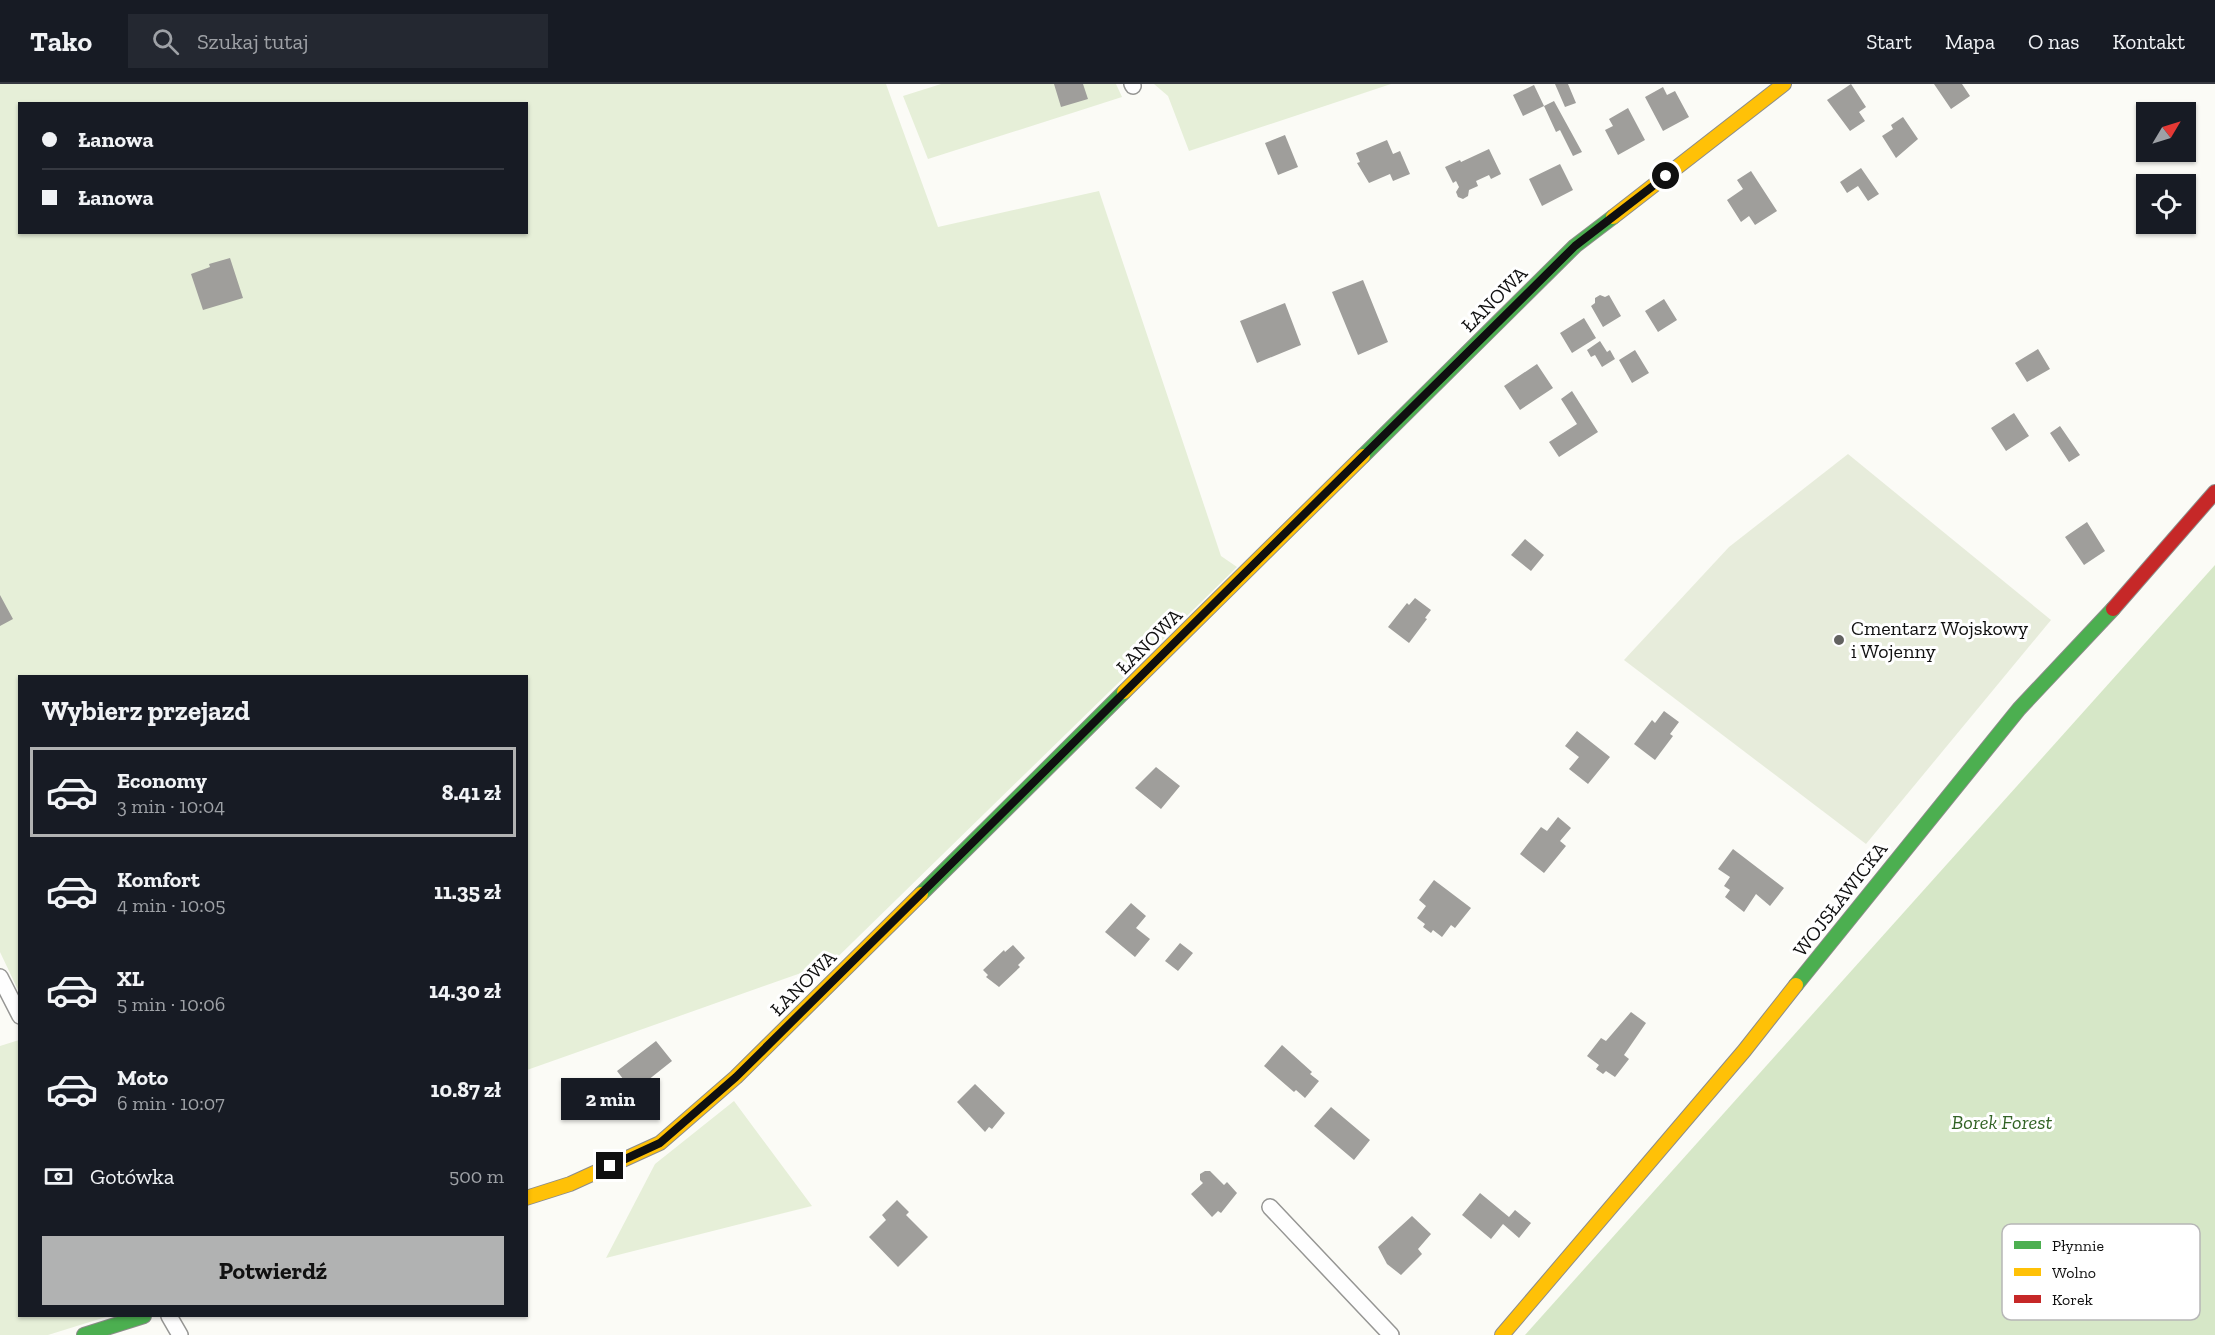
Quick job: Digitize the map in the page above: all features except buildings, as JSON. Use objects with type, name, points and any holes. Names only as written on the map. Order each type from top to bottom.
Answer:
[{"type":"street","name":"ŁANOWA","points":[[528,1197],[570,1184],[660,1143],[736,1077],[1575,246],[1784,84]]},
{"type":"street","name":"WOJSŁAWICKA","points":[[1502,1335],[1744,1051],[1886,871],[2019,709],[2081,645],[2215,492]]},
{"type":"street","points":[[0,977],[18,1012]]},
{"type":"street","points":[[1270,1207],[1391,1335]]},
{"type":"street","points":[[84,1335],[141,1317]]},
{"type":"street","points":[[171,1317],[180,1335]]},
{"type":"green space","points":[[0,84],[886,84],[938,227],[1099,191],[1221,556],[1237,567],[810,984],[801,973],[528,1070],[528,675],[18,675],[18,990],[0,952]]},
{"type":"green space","points":[[941,84],[1116,84],[1122,97],[928,159],[903,96]]},
{"type":"green space","points":[[1154,84],[1391,84],[1189,151],[1168,96]]},
{"type":"green space","name":"Cmentarz Wojskowy i Wojenny","points":[[1848,454],[2051,620],[1866,844],[1624,660],[1729,547]]},
{"type":"green space","name":"Borek Forest","points":[[2215,565],[2215,1335],[1525,1335]]},
{"type":"green space","points":[[18,1040],[18,1317],[106,1317],[48,1335],[0,1335],[0,1046]]},
{"type":"green space","points":[[734,1101],[812,1206],[606,1258],[655,1164]]},
{"type":"traffic: fast","points":[[1363,456],[1575,246],[1613,217]]},
{"type":"traffic: fast","points":[[1796,985],[2019,709],[2113,609]]},
{"type":"traffic: fast","points":[[921,894],[1124,692]]},
{"type":"traffic: fast","points":[[84,1335],[141,1317]]},
{"type":"traffic: slow","points":[[1613,217],[1784,84]]},
{"type":"traffic: slow","points":[[1124,692],[1363,456]]},
{"type":"traffic: slow","points":[[528,1197],[570,1184],[660,1143],[736,1077],[921,894]]},
{"type":"traffic: slow","points":[[1502,1335],[1744,1051],[1796,985]]},
{"type":"traffic: jam","points":[[2113,609],[2215,492]]},
{"type":"place","name":"Cmentarz Wojskowy i Wojenny","points":[[1839,640]]},
{"type":"route","points":[[610,1166],[660,1143],[736,1077],[1575,246],[1666,176]]}]
